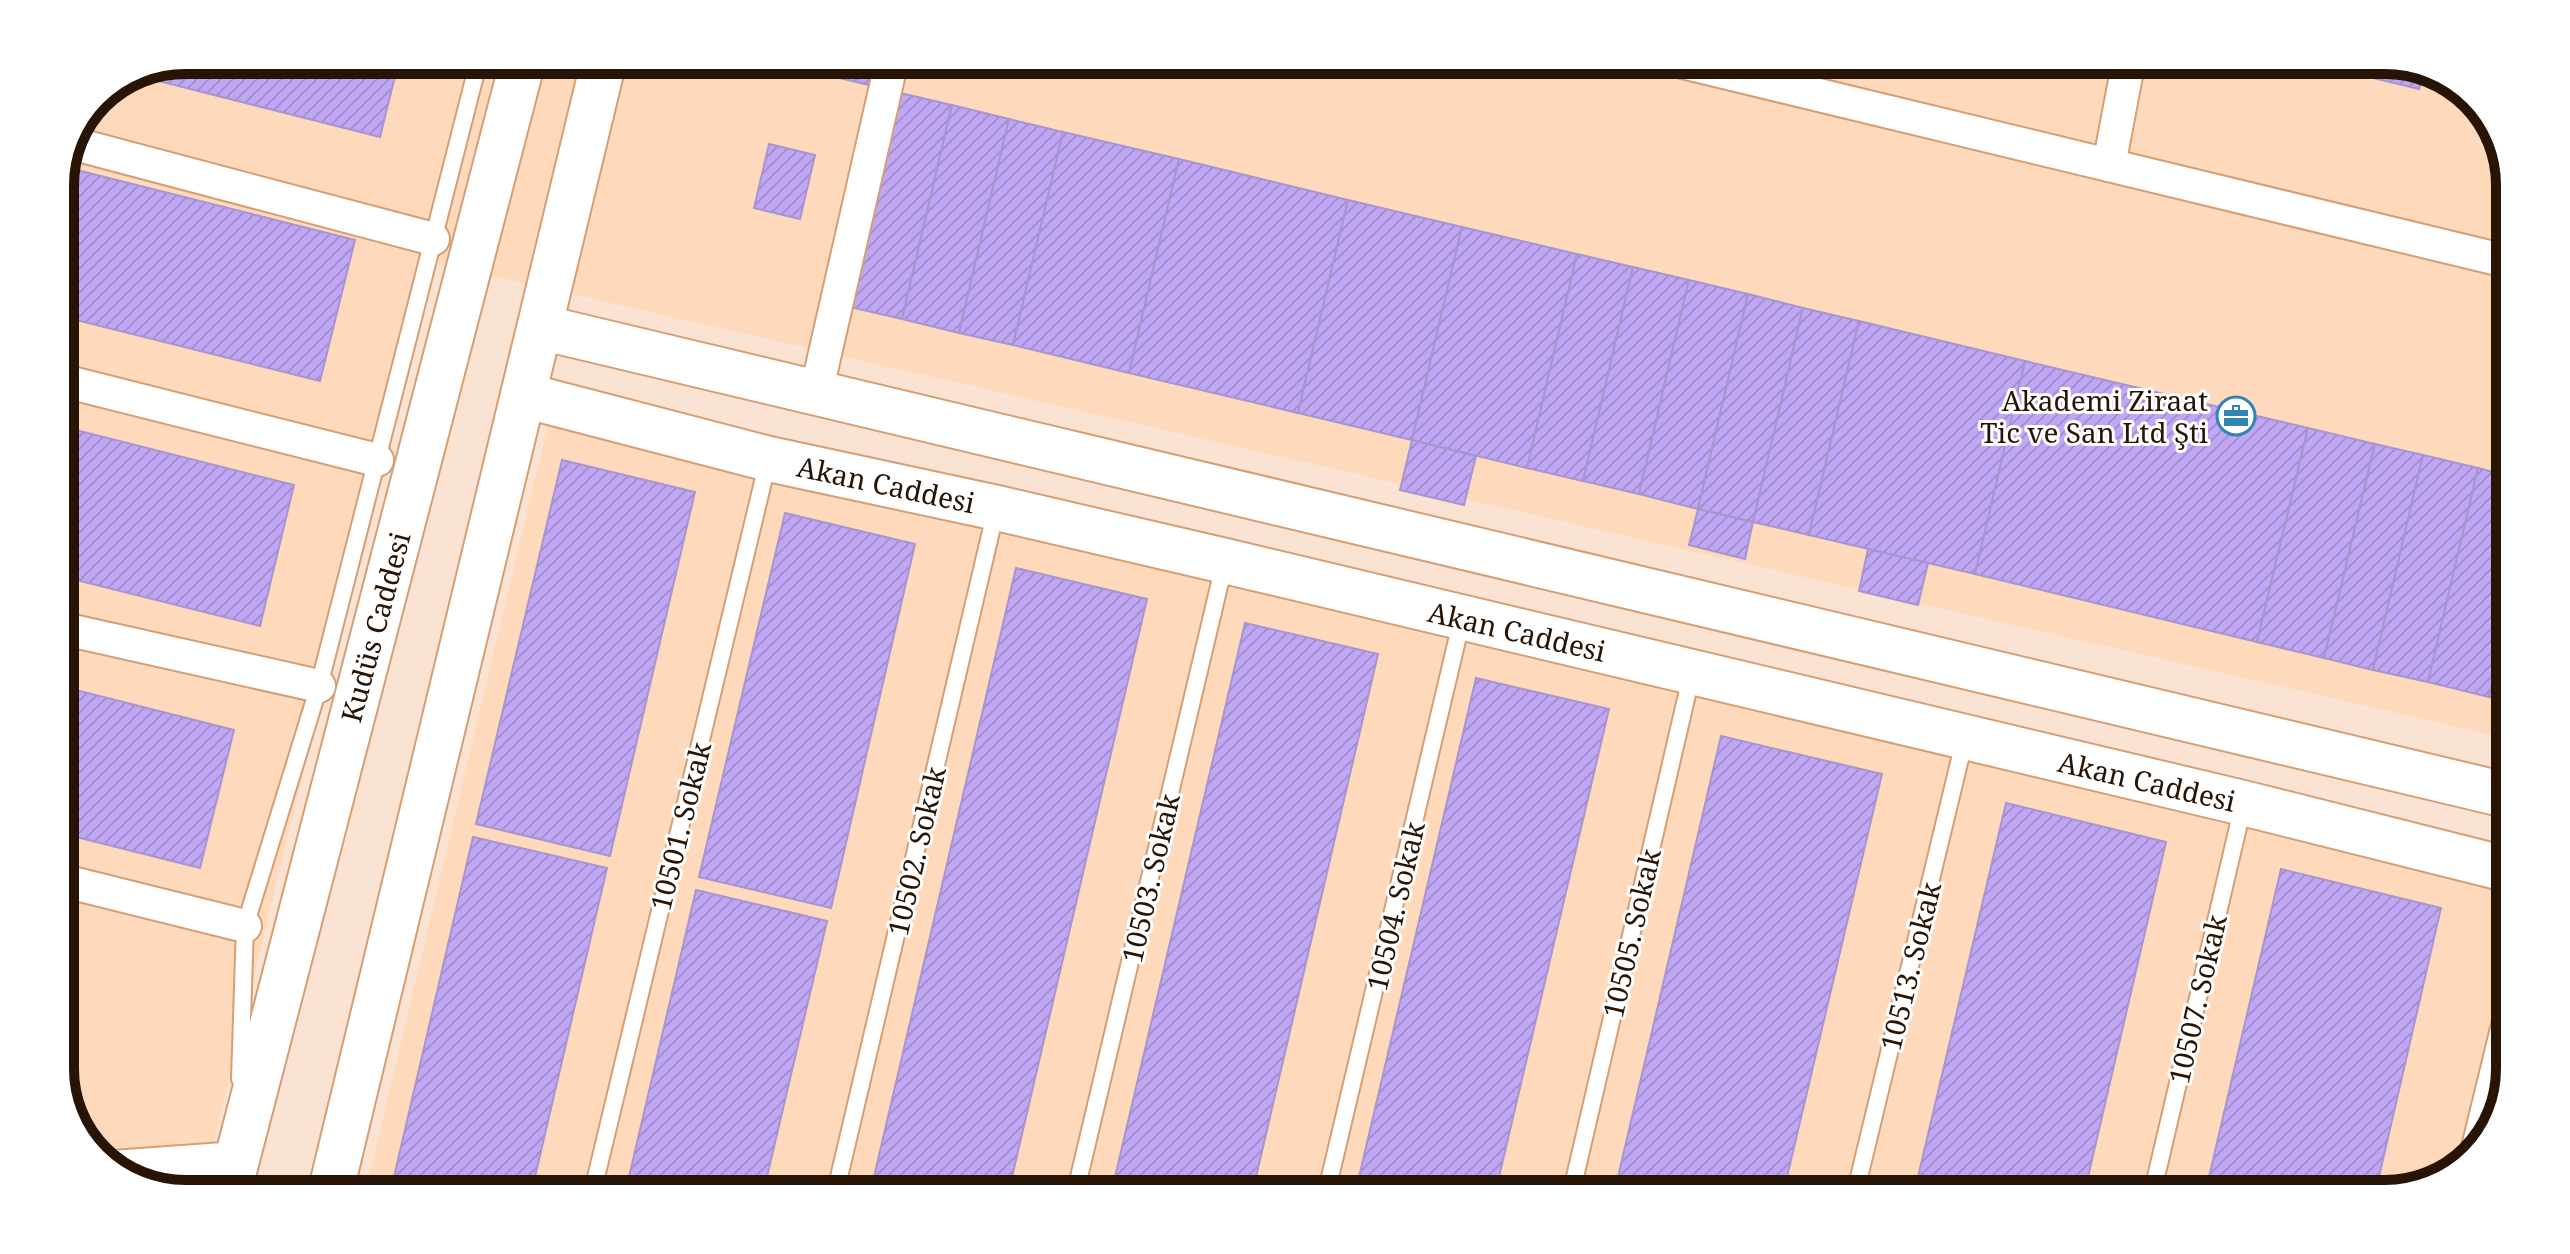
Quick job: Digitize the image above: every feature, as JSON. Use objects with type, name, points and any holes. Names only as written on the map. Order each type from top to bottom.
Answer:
[{"type":"street","name":"Kudüs Caddesi","points":[[232,1176],[519,74]]},
{"type":"street","points":[[333,1180],[601,74]]},
{"type":"street","points":[[816,393],[889,74]]},
{"type":"street","points":[[1732,74],[2496,259]]},
{"type":"street","points":[[2109,165],[2126,74]]},
{"type":"street","points":[[82,146],[433,239]]},
{"type":"street","points":[[540,327],[2496,793]]},
{"type":"street","points":[[74,384],[377,460]]},
{"type":"street","name":"Akan Caddesi","points":[[523,395],[769,459],[1225,561],[2243,803],[2496,866]]},
{"type":"street","points":[[74,631],[319,686]]},
{"type":"street","points":[[74,883],[245,926]]},
{"type":"street","points":[[136,1169],[232,1176]]},
{"type":"lane","points":[[232,1176],[245,926],[319,686],[475,74]]},
{"type":"lane","name":"10501. Sokak","points":[[595,1180],[769,459]]},
{"type":"lane","name":"10502. Sokak","points":[[838,1180],[997,508]]},
{"type":"lane","name":"10503. Sokak","points":[[1078,1180],[1225,561]]},
{"type":"lane","name":"10504. Sokak","points":[[1329,1180],[1463,618]]},
{"type":"lane","name":"10505. Sokak","points":[[1574,1180],[1692,673]]},
{"type":"lane","name":"10513. Sokak","points":[[1858,1180],[1965,738]]},
{"type":"lane","name":"10507. Sokak","points":[[2155,1180],[2243,803]]},
{"type":"lane","points":[[2472,1138],[2496,1040]]},
{"type":"shaded area","points":[[170,75],[2407,76],[2428,82],[2464,106],[2488,142],[2496,177],[2496,736],[428,261],[204,1180],[163,1178],[142,1172],[106,1148],[93,1131],[80,1105],[74,1077],[74,177],[85,136],[112,101],[149,80]]},
{"type":"shaded area","points":[[548,424],[2496,882],[2496,1069],[2488,1112],[2464,1148],[2447,1161],[2434,1169],[2400,1179],[368,1180]]},
{"type":"building","points":[[185,74],[396,74],[380,137],[152,79]]},
{"type":"building","points":[[823,74],[871,74],[869,85]]},
{"type":"building","points":[[2370,74],[2407,76],[2431,83],[2421,81],[2419,89],[2369,77]]},
{"type":"building","points":[[896,92],[952,105],[902,319],[846,306]]},
{"type":"building","points":[[952,105],[1009,119],[959,333],[902,319]]},
{"type":"building","points":[[1009,119],[1063,132],[1013,345],[959,333]]},
{"type":"building","points":[[1063,132],[1179,159],[1129,373],[1013,345]]},
{"type":"building","points":[[769,144],[815,155],[800,219],[754,208]]},
{"type":"building","points":[[1179,159],[1348,200],[1298,413],[1129,373]]},
{"type":"building","points":[[75,170],[355,240],[320,381],[74,320]]},
{"type":"building","points":[[1348,200],[1462,227],[1412,440],[1298,413]]},
{"type":"building","points":[[1462,227],[1577,254],[1527,468],[1412,440]]},
{"type":"building","points":[[1577,254],[1633,267],[1583,481],[1527,468]]},
{"type":"building","points":[[1633,267],[1689,280],[1639,494],[1583,481]]},
{"type":"building","points":[[1689,280],[1748,294],[1698,509],[1639,494]]},
{"type":"building","points":[[1748,294],[1803,308],[1753,522],[1698,509]]},
{"type":"building","points":[[1803,308],[1859,321],[1809,535],[1753,522]]},
{"type":"building","points":[[1859,321],[2025,361],[1975,574],[1809,535]]},
{"type":"building","points":[[2025,361],[2308,428],[2257,642],[1975,574]]},
{"type":"building","points":[[2308,428],[2375,444],[2324,658],[2257,642]]},
{"type":"building","points":[[74,430],[294,485],[260,626],[74,580]]},
{"type":"building","points":[[1412,440],[1476,456],[1464,505],[1400,490]]},
{"type":"building","points":[[2375,444],[2423,455],[2373,670],[2324,658]]},
{"type":"building","points":[[2423,455],[2478,468],[2428,682],[2373,670]]},
{"type":"building","points":[[562,460],[695,492],[610,856],[476,824]]},
{"type":"building","points":[[2478,468],[2496,472],[2496,667],[2489,697],[2428,682]]},
{"type":"building","points":[[1698,509],[1753,522],[1745,559],[1689,545]]},
{"type":"building","points":[[785,513],[915,544],[831,908],[699,877]]},
{"type":"building","points":[[1868,549],[1928,563],[1918,605],[1859,591]]},
{"type":"building","points":[[1016,568],[1147,599],[1011,1180],[873,1180]]},
{"type":"building","points":[[1245,623],[1378,654],[1255,1180],[1114,1180]]},
{"type":"building","points":[[2496,667],[2496,699],[2489,697]]},
{"type":"building","points":[[1476,678],[1609,709],[1498,1180],[1358,1180]]},
{"type":"building","points":[[74,690],[234,730],[200,868],[74,836]]},
{"type":"building","points":[[1721,736],[1882,774],[1786,1180],[1617,1180]]},
{"type":"building","points":[[2006,803],[2166,842],[2087,1180],[1917,1180]]},
{"type":"building","points":[[473,837],[607,868],[534,1180],[393,1180]]},
{"type":"building","points":[[2281,869],[2441,908],[2378,1180],[2208,1180]]},
{"type":"building","points":[[696,890],[827,921],[766,1180],[628,1180]]},
{"type":"place","name":"Akademi Ziraat Tic ve San Ltd Şti","points":[[2236,416]]}]
